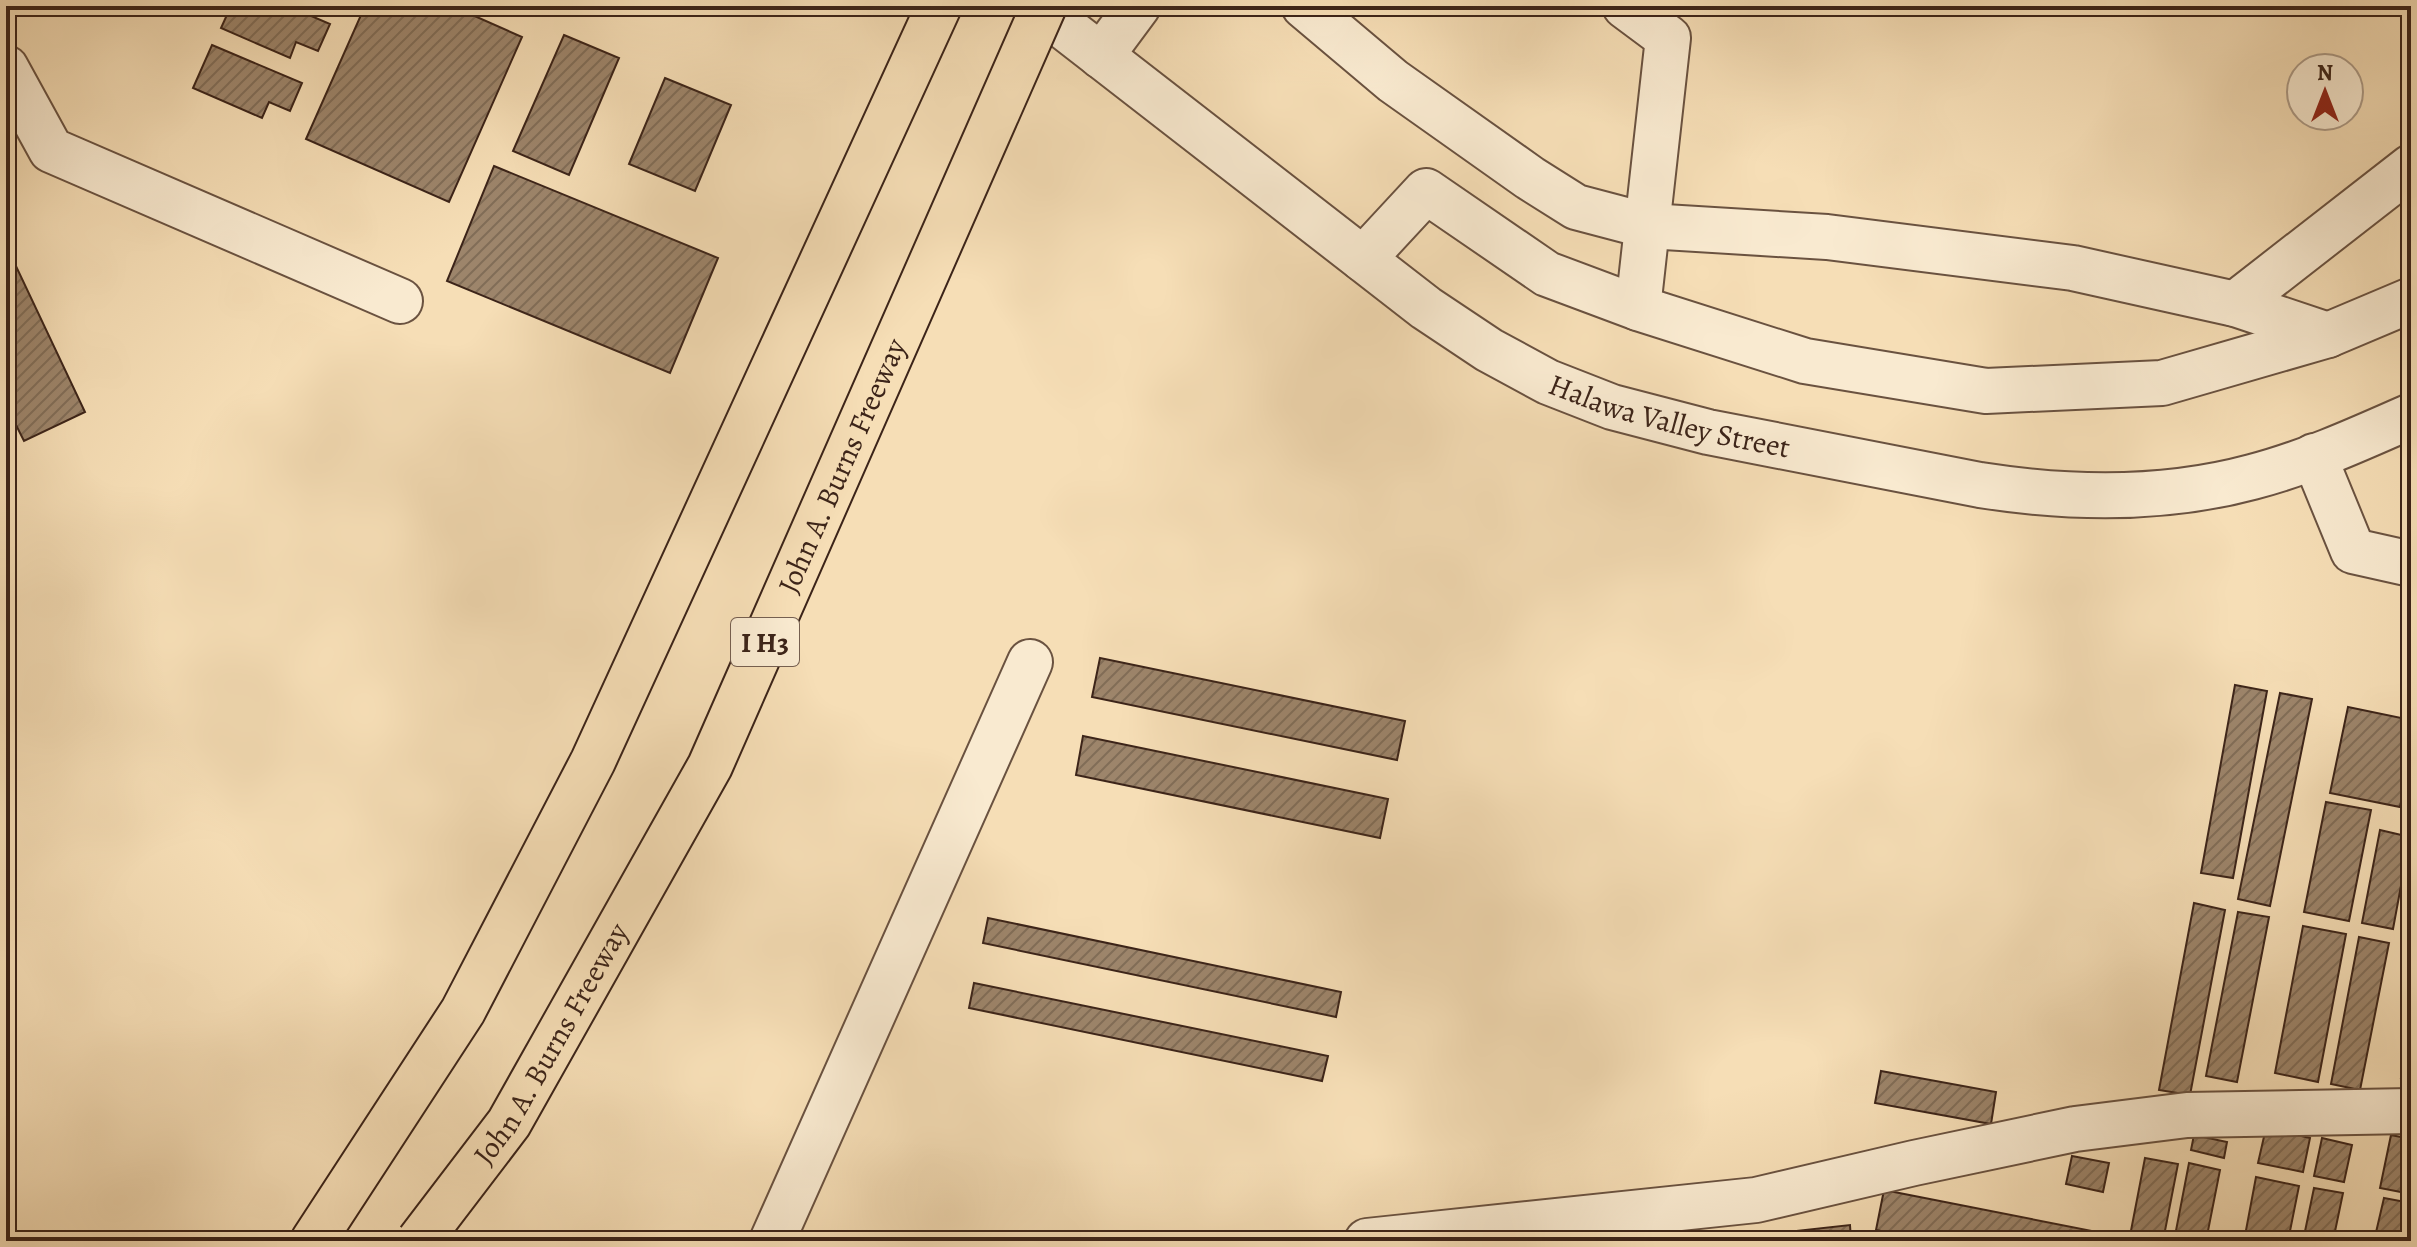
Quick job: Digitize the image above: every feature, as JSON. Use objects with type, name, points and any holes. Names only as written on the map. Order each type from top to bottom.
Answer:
[{"type":"highway","points":[[313,1241],[463,1011],[593,761],[939,6]]},
{"type":"highway","name":"John A. Burns Freeway","points":[[419,1241],[509,1123],[710,766],[1044,6]]},
{"type":"street","name":"Halawa Valley Street","points":[[1037,6],[1439,316],[1489,350],[1548,382],[1612,407],[1708,432],[1980,485],[2023,492],[2078,495],[2142,495],[2194,490],[2252,477],[2314,456],[2411,416]]},
{"type":"street","points":[[1101,56],[1138,6]]},
{"type":"street","points":[[1304,6],[1393,81],[1576,207],[1648,226],[1827,237],[2073,268],[2235,304],[2328,335]]},
{"type":"street","points":[[1625,6],[1668,38],[1638,308]]},
{"type":"street","points":[[6,68],[51,150],[400,301]]},
{"type":"street","points":[[2235,304],[2411,167]]},
{"type":"street","points":[[1363,259],[1426,191],[1547,274],[1638,308],[1805,361],[1986,391],[2162,383],[2328,335],[2411,300]]},
{"type":"street","points":[[2314,456],[2353,551],[2411,564]]},
{"type":"street","points":[[772,1241],[1030,662]]},
{"type":"street","points":[[1367,1241],[1756,1200],[2075,1129],[2187,1115],[2411,1111]]},
{"type":"building","points":[[231,6],[288,6],[330,24],[318,51],[296,42],[290,58],[221,28]]},
{"type":"building","points":[[365,6],[452,6],[522,37],[449,202],[306,139]]},
{"type":"building","points":[[564,35],[619,58],[569,175],[513,151]]},
{"type":"building","points":[[212,45],[302,83],[290,111],[269,102],[262,118],[193,88]]},
{"type":"building","points":[[665,78],[731,105],[695,191],[629,164]]},
{"type":"building","points":[[494,166],[718,258],[670,373],[447,281]]},
{"type":"building","points":[[6,245],[85,412],[24,441],[13,419],[6,423]]},
{"type":"building","points":[[1100,658],[1405,721],[1397,760],[1092,697]]},
{"type":"building","points":[[2235,685],[2267,691],[2233,878],[2201,873]]},
{"type":"building","points":[[2280,693],[2312,699],[2270,906],[2238,899]]},
{"type":"building","points":[[2348,707],[2411,720],[2411,753],[2400,807],[2330,793]]},
{"type":"building","points":[[1083,736],[1388,799],[1380,838],[1076,775]]},
{"type":"building","points":[[2326,802],[2371,810],[2349,921],[2304,912]]},
{"type":"building","points":[[2380,830],[2410,837],[2393,929],[2362,923]]},
{"type":"building","points":[[2194,903],[2225,910],[2190,1095],[2159,1090]]},
{"type":"building","points":[[2238,912],[2269,917],[2237,1082],[2206,1076]]},
{"type":"building","points":[[988,918],[1341,992],[1336,1017],[983,943]]},
{"type":"building","points":[[2303,926],[2346,934],[2318,1082],[2275,1073]]},
{"type":"building","points":[[2359,937],[2389,943],[2360,1090],[2331,1084]]},
{"type":"building","points":[[974,983],[1328,1056],[1322,1081],[969,1008]]},
{"type":"building","points":[[2411,1026],[2411,1079],[2401,1078]]},
{"type":"building","points":[[1881,1071],[1996,1092],[1991,1124],[1875,1103]]},
{"type":"building","points":[[2266,1128],[2310,1138],[2303,1172],[2258,1163]]},
{"type":"building","points":[[2194,1135],[2227,1142],[2224,1158],[2191,1150]]},
{"type":"building","points":[[2391,1135],[2411,1139],[2411,1194],[2380,1188]]},
{"type":"building","points":[[2322,1138],[2352,1145],[2344,1182],[2314,1176]]},
{"type":"building","points":[[2072,1156],[2109,1163],[2103,1192],[2066,1184]]},
{"type":"building","points":[[2145,1158],[2178,1164],[2163,1241],[2129,1241]]},
{"type":"building","points":[[2189,1163],[2220,1170],[2206,1241],[2174,1241]]},
{"type":"building","points":[[2256,1177],[2299,1186],[2288,1241],[2244,1241]]},
{"type":"building","points":[[2314,1188],[2343,1193],[2333,1241],[2303,1241]]},
{"type":"building","points":[[1884,1190],[2097,1232],[2095,1241],[1934,1241],[1876,1230]]},
{"type":"building","points":[[2384,1198],[2411,1203],[2411,1241],[2374,1241]]},
{"type":"building","points":[[1850,1225],[1851,1241],[1770,1241],[1769,1234]]}]
